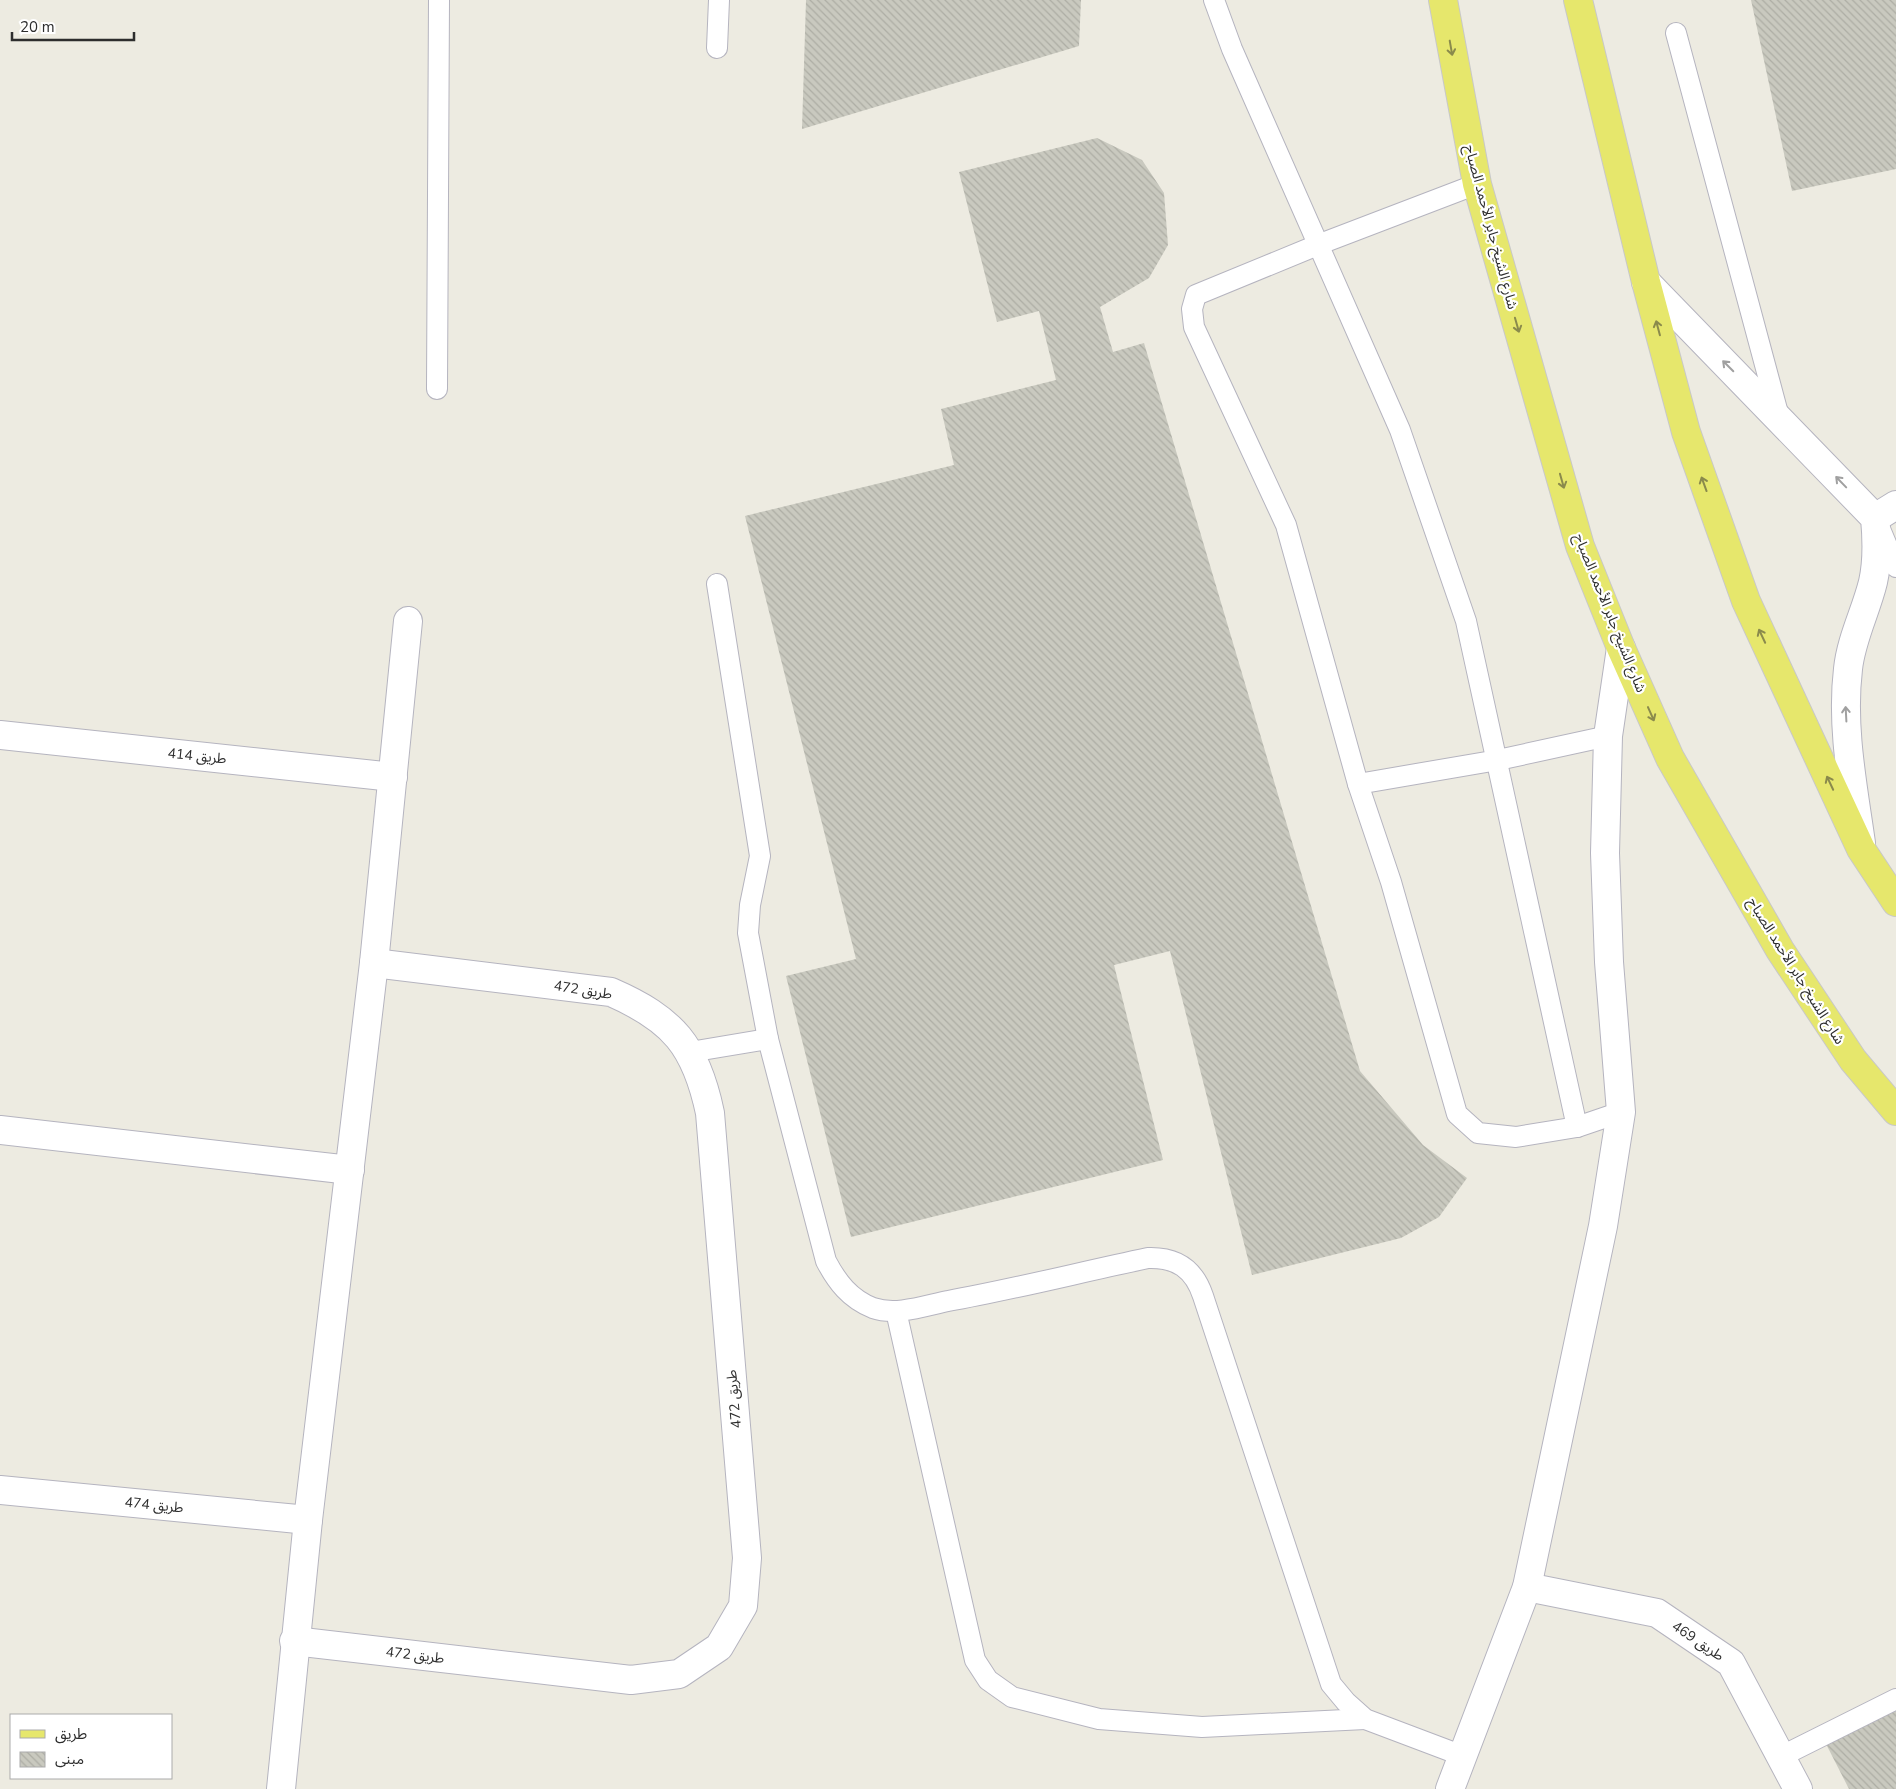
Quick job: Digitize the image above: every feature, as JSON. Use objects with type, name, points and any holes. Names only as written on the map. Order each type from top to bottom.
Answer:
[{"type":"main road","name":"شارع الشيخ جابر الأحمد الصباح","points":[[1443,0],[1477,184],[1580,546],[1621,648],[1670,758],[1780,950],[1853,1060],[1896,1111]]},
{"type":"main road","points":[[1578,0],[1646,282],[1686,432],[1746,601],[1861,849],[1896,902]]},
{"type":"street","points":[[1646,282],[1779,418],[1885,511],[1876,566],[1848,667],[1845,701],[1847,735],[1861,849]]},
{"type":"street","points":[[281,1789],[294,1641],[374,963],[408,621]]},
{"type":"street","points":[[1450,1789],[1527,1587],[1603,1226],[1621,1112],[1609,962],[1605,853],[1608,736],[1621,648]]},
{"type":"street","name":"طريق 414","points":[[0,735],[393,777]]},
{"type":"street","name":"طريق 472","points":[[294,1641],[632,1680],[679,1674],[719,1647],[743,1606],[746,1558],[710,1113],[704,1081],[690,1052],[669,1026],[642,1006],[611,992],[374,963]]},
{"type":"street","points":[[0,1130],[350,1170]]},
{"type":"street","name":"طريق 474","points":[[0,1490],[308,1520]]},
{"type":"street","name":"طريق 469","points":[[1527,1587],[1657,1614],[1731,1663],[1798,1789]]},
{"type":"lane","points":[[437,389],[439,0]]},
{"type":"lane","points":[[717,48],[720,0]]},
{"type":"lane","points":[[1214,0],[1232,49],[1320,244],[1407,448],[1466,621],[1577,1126]]},
{"type":"lane","points":[[1676,33],[1779,418]]},
{"type":"lane","points":[[1477,184],[1320,244],[1196,296],[1192,309],[1194,327],[1286,525],[1358,784],[1391,882],[1457,1114],[1478,1133],[1516,1137],[1577,1126],[1621,1112]]},
{"type":"lane","points":[[1885,511],[1896,567]]},
{"type":"lane","points":[[716,584],[760,856],[750,905],[748,933],[768,1040],[826,1261],[837,1282],[853,1298],[874,1308],[896,1311],[992,1293],[1148,1258],[1163,1258],[1177,1262],[1190,1270],[1199,1283],[1331,1684],[1346,1702],[1365,1719],[1463,1756]]},
{"type":"lane","points":[[1358,784],[1498,760],[1608,736]]},
{"type":"lane","points":[[690,1052],[768,1040]]},
{"type":"lane","points":[[896,1311],[976,1660],[988,1680],[1012,1697],[1099,1719],[1202,1727],[1365,1719]]},
{"type":"lane","points":[[1780,1757],[1896,1699]]},
{"type":"building","points":[[806,0],[1081,0],[1079,46],[802,129]]},
{"type":"building","points":[[1751,0],[1896,0],[1896,169],[1792,191]]},
{"type":"building","points":[[1097,138],[1142,160],[1164,193],[1168,245],[1149,278],[1100,307],[1113,352],[1144,343],[1360,1071],[1423,1145],[1467,1178],[1439,1217],[1401,1238],[1252,1275],[1170,951],[1114,965],[1163,1160],[851,1237],[786,976],[856,959],[745,516],[954,465],[941,409],[1056,380],[1039,311],[997,322],[959,172]]},
{"type":"building","points":[[1896,1705],[1896,1789],[1849,1789],[1824,1740]]}]
